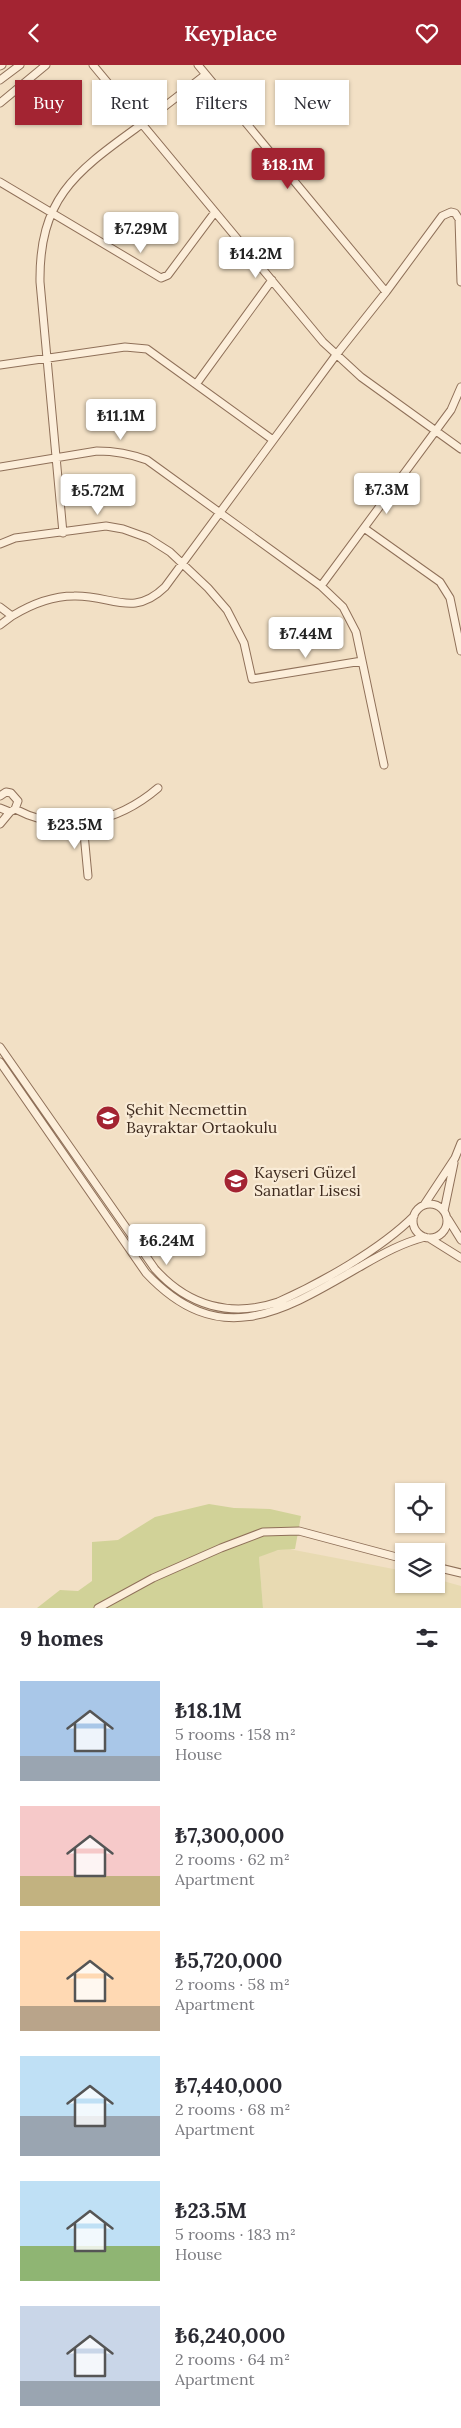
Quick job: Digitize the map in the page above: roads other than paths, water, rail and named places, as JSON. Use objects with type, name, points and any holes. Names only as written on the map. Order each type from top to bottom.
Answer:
[{"type":"street","points":[[0,80],[20,65]]},
{"type":"street","points":[[0,103],[46,65]]},
{"type":"street","points":[[93,65],[105,80]]},
{"type":"street","points":[[198,65],[386,292]]},
{"type":"street","points":[[167,105],[205,75]]},
{"type":"street","points":[[63,533],[40,273],[42,247],[52,212],[60,196],[77,174],[141,125]]},
{"type":"street","points":[[143,125],[336,355],[367,381],[461,449]]},
{"type":"street","points":[[0,182],[158,277],[163,278],[168,275],[215,212]]},
{"type":"street","points":[[0,625],[12,616],[41,603],[71,596],[100,597],[128,605],[140,603],[161,591],[336,355],[442,217],[451,212],[455,213],[459,219],[461,282]]},
{"type":"street","points":[[197,383],[272,281]]},
{"type":"street","points":[[0,365],[125,347],[140,347],[153,351],[273,440]]},
{"type":"street","points":[[321,586],[451,410],[461,387]]},
{"type":"street","points":[[0,467],[105,451],[139,457],[147,460],[321,586],[337,600],[348,614],[356,631],[384,765]]},
{"type":"street","points":[[0,544],[15,538],[106,526],[123,529],[155,542],[215,595],[232,618],[244,643],[252,679],[362,661]]},
{"type":"street","points":[[364,528],[440,582],[450,598],[461,651]]},
{"type":"street","points":[[0,607],[12,616]]},
{"type":"street","points":[[0,808],[48,822],[84,823],[124,811],[158,788]]},
{"type":"street","points":[[0,796],[6,792],[14,794],[18,801],[13,811],[0,824]]},
{"type":"street","points":[[84,823],[88,876]]},
{"type":"street","points":[[0,1047],[155,1269],[176,1289],[199,1302],[221,1308],[262,1307],[278,1302],[372,1250],[414,1216],[418,1209],[424,1205],[455,1158],[461,1143]]},
{"type":"street","points":[[0,1062],[146,1273],[172,1297],[197,1311],[220,1317],[241,1318],[277,1311],[391,1249],[443,1232],[455,1158]]},
{"type":"street","points":[[424,1205],[435,1204],[446,1214],[461,1240]]},
{"type":"street","points":[[414,1216],[416,1231],[461,1258]]},
{"type":"street","points":[[98,1608],[153,1578],[221,1547],[263,1532],[299,1531],[395,1557]]},
{"type":"street","points":[[445,1569],[461,1573]]},
{"type":"place","name":"Şehit Necmettin Bayraktar Ortaokulu","points":[[108,1118]]},
{"type":"place","name":"Kayseri Güzel Sanatlar Lisesi","points":[[236,1181]]}]
